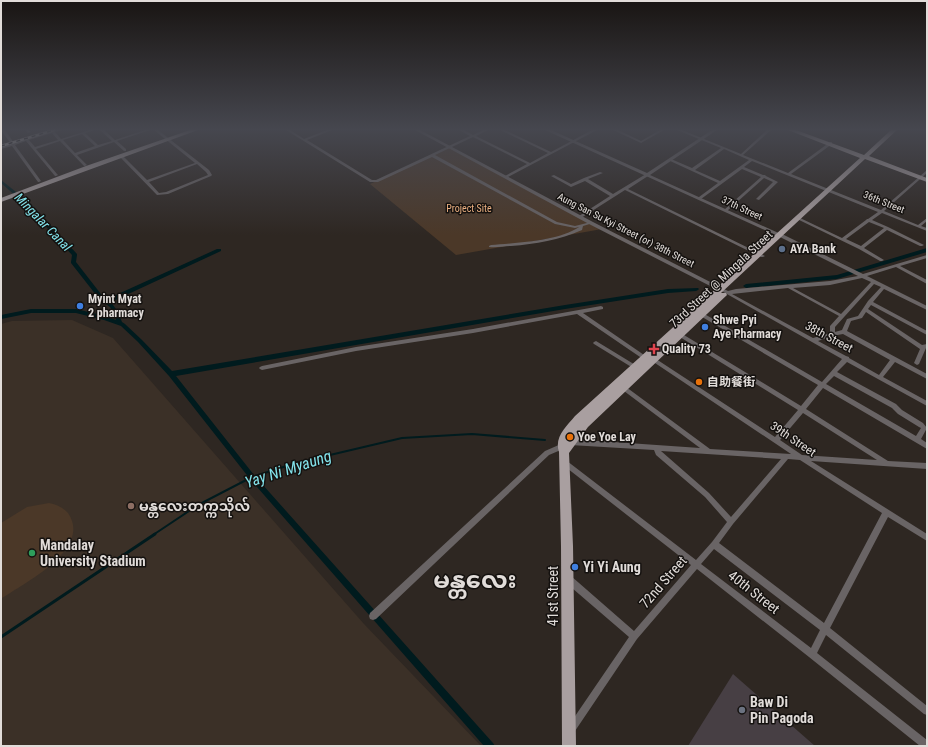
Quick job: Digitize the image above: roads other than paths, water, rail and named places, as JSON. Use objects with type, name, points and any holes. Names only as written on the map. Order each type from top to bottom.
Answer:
[{"type":"main road","points":[[18,191],[39,181],[84,165]]},
{"type":"main road","points":[[1,200],[10,194],[90,165]]},
{"type":"main road","name":"73rd Street @ Mingala Street","points":[[564,448],[582,421],[860,165]]},
{"type":"main road","points":[[891,165],[925,177]]},
{"type":"main road","points":[[1,195],[10,194]]},
{"type":"main road","name":"73rd Street @ Mingala Street","points":[[621,385],[635,367],[649,358]]},
{"type":"main road","name":"41st Street","points":[[564,448],[568,579],[569,746]]},
{"type":"street","points":[[28,165],[39,181]]},
{"type":"street","points":[[48,165],[56,175]]},
{"type":"street","points":[[132,165],[158,194],[167,193],[210,175],[208,171],[200,165]]},
{"type":"street","points":[[146,182],[192,165]]},
{"type":"street","points":[[345,165],[371,181],[377,181],[411,165]]},
{"type":"street","points":[[450,165],[556,223],[575,227],[591,222]]},
{"type":"street","name":"Aung San Su Kyi Street (or) 38th Street","points":[[486,165],[580,217],[725,291]]},
{"type":"street","points":[[508,176],[528,165]]},
{"type":"street","name":"37th Street","points":[[624,165],[782,236],[927,308]]},
{"type":"street","points":[[580,217],[663,165]]},
{"type":"street","points":[[681,165],[721,183]]},
{"type":"street","points":[[692,170],[699,165]]},
{"type":"street","points":[[700,198],[744,165]]},
{"type":"street","name":"36th Street","points":[[766,165],[927,230]]},
{"type":"street","points":[[789,174],[801,165]]},
{"type":"street","points":[[741,167],[776,182],[758,198]]},
{"type":"street","points":[[553,176],[571,186],[601,173]]},
{"type":"street","points":[[726,210],[764,176]]},
{"type":"street","points":[[843,239],[925,177]]},
{"type":"street","points":[[585,179],[613,196]]},
{"type":"street","points":[[626,189],[761,255]]},
{"type":"street","points":[[919,226],[927,218]]},
{"type":"street","points":[[800,219],[862,248],[882,260]]},
{"type":"street","points":[[868,220],[922,245]]},
{"type":"street","points":[[491,246],[527,243],[555,238],[571,233],[581,226]]},
{"type":"street","points":[[862,248],[887,228]]},
{"type":"street","points":[[725,291],[790,288],[830,283],[862,276],[926,257]]},
{"type":"street","points":[[897,266],[927,282]]},
{"type":"street","points":[[832,334],[832,329],[842,316],[874,281]]},
{"type":"street","points":[[844,332],[849,320],[860,317],[870,302],[884,286]]},
{"type":"street","points":[[790,288],[842,316]]},
{"type":"street","name":"38th Street","points":[[725,291],[848,358],[927,404]]},
{"type":"street","points":[[870,302],[927,333]]},
{"type":"street","points":[[262,368],[356,349],[417,341],[601,308]]},
{"type":"street","points":[[865,309],[925,347],[917,363]]},
{"type":"street","name":"39th Street","points":[[579,313],[799,457],[927,538]]},
{"type":"street","points":[[698,313],[927,446]]},
{"type":"street","points":[[814,340],[844,332],[927,377]]},
{"type":"street","points":[[676,333],[888,463]]},
{"type":"street","points":[[596,343],[635,367]]},
{"type":"street","points":[[776,441],[822,385],[848,358]]},
{"type":"street","points":[[880,376],[894,359]]},
{"type":"street","points":[[834,373],[894,406],[900,412],[921,425],[924,428],[917,440]]},
{"type":"street","points":[[621,385],[710,452]]},
{"type":"street","points":[[376,614],[547,453],[564,448],[657,448],[927,466]]},
{"type":"street","name":"40th Street","points":[[564,448],[696,563],[927,746]]},
{"type":"street","points":[[657,448],[658,453],[707,495],[731,522]]},
{"type":"street","name":"72nd Street","points":[[569,732],[634,636],[714,544],[787,456]]},
{"type":"street","points":[[812,654],[886,512]]},
{"type":"street","points":[[714,544],[825,629],[927,711]]},
{"type":"street","points":[[568,579],[634,636]]},
{"type":"waterway","name":"Mingalar Canal","points":[[1,181],[28,204],[75,255],[73,262],[102,299],[112,306],[116,312],[119,323]]},
{"type":"waterway","points":[[108,301],[219,250]]},
{"type":"waterway","points":[[746,286],[837,277],[927,250]]},
{"type":"waterway","points":[[171,374],[565,307],[668,291],[696,289]]},
{"type":"waterway","points":[[1,317],[31,311],[76,311],[105,318],[123,325],[171,374]]},
{"type":"waterway","points":[[171,374],[252,477],[490,746]]},
{"type":"waterway","name":"Yay Ni Myaung","points":[[153,535],[198,505],[252,477],[296,463],[402,438],[472,434],[545,440]]},
{"type":"waterway","name":"Yay Ni Myaung","points":[[1,637],[155,534]]},
{"type":"place","name":"AYA Bank","points":[[782,249]]},
{"type":"place","name":"Myint Myat 2 pharmacy","points":[[80,306]]},
{"type":"place","name":"Shwe Pyi Aye Pharmacy","points":[[705,327]]},
{"type":"place","name":"Quality 73","points":[[654,349]]},
{"type":"place","name":"自助餐街","points":[[699,382]]},
{"type":"place","name":"Yoe Yoe Lay","points":[[570,437]]},
{"type":"place","name":"မန္တလေးတက္ကသိုလ်","points":[[131,506]]},
{"type":"place","name":"Mandalay University Stadium","points":[[32,553]]},
{"type":"place","name":"Yi Yi Aung","points":[[575,567]]},
{"type":"place","name":"Baw Di Pin Pagoda","points":[[742,710]]},
{"type":"district","name":"မန္တလေး","points":[[475,580]]},
{"type":"park label","name":"Project Site","points":[[469,208]]}]
